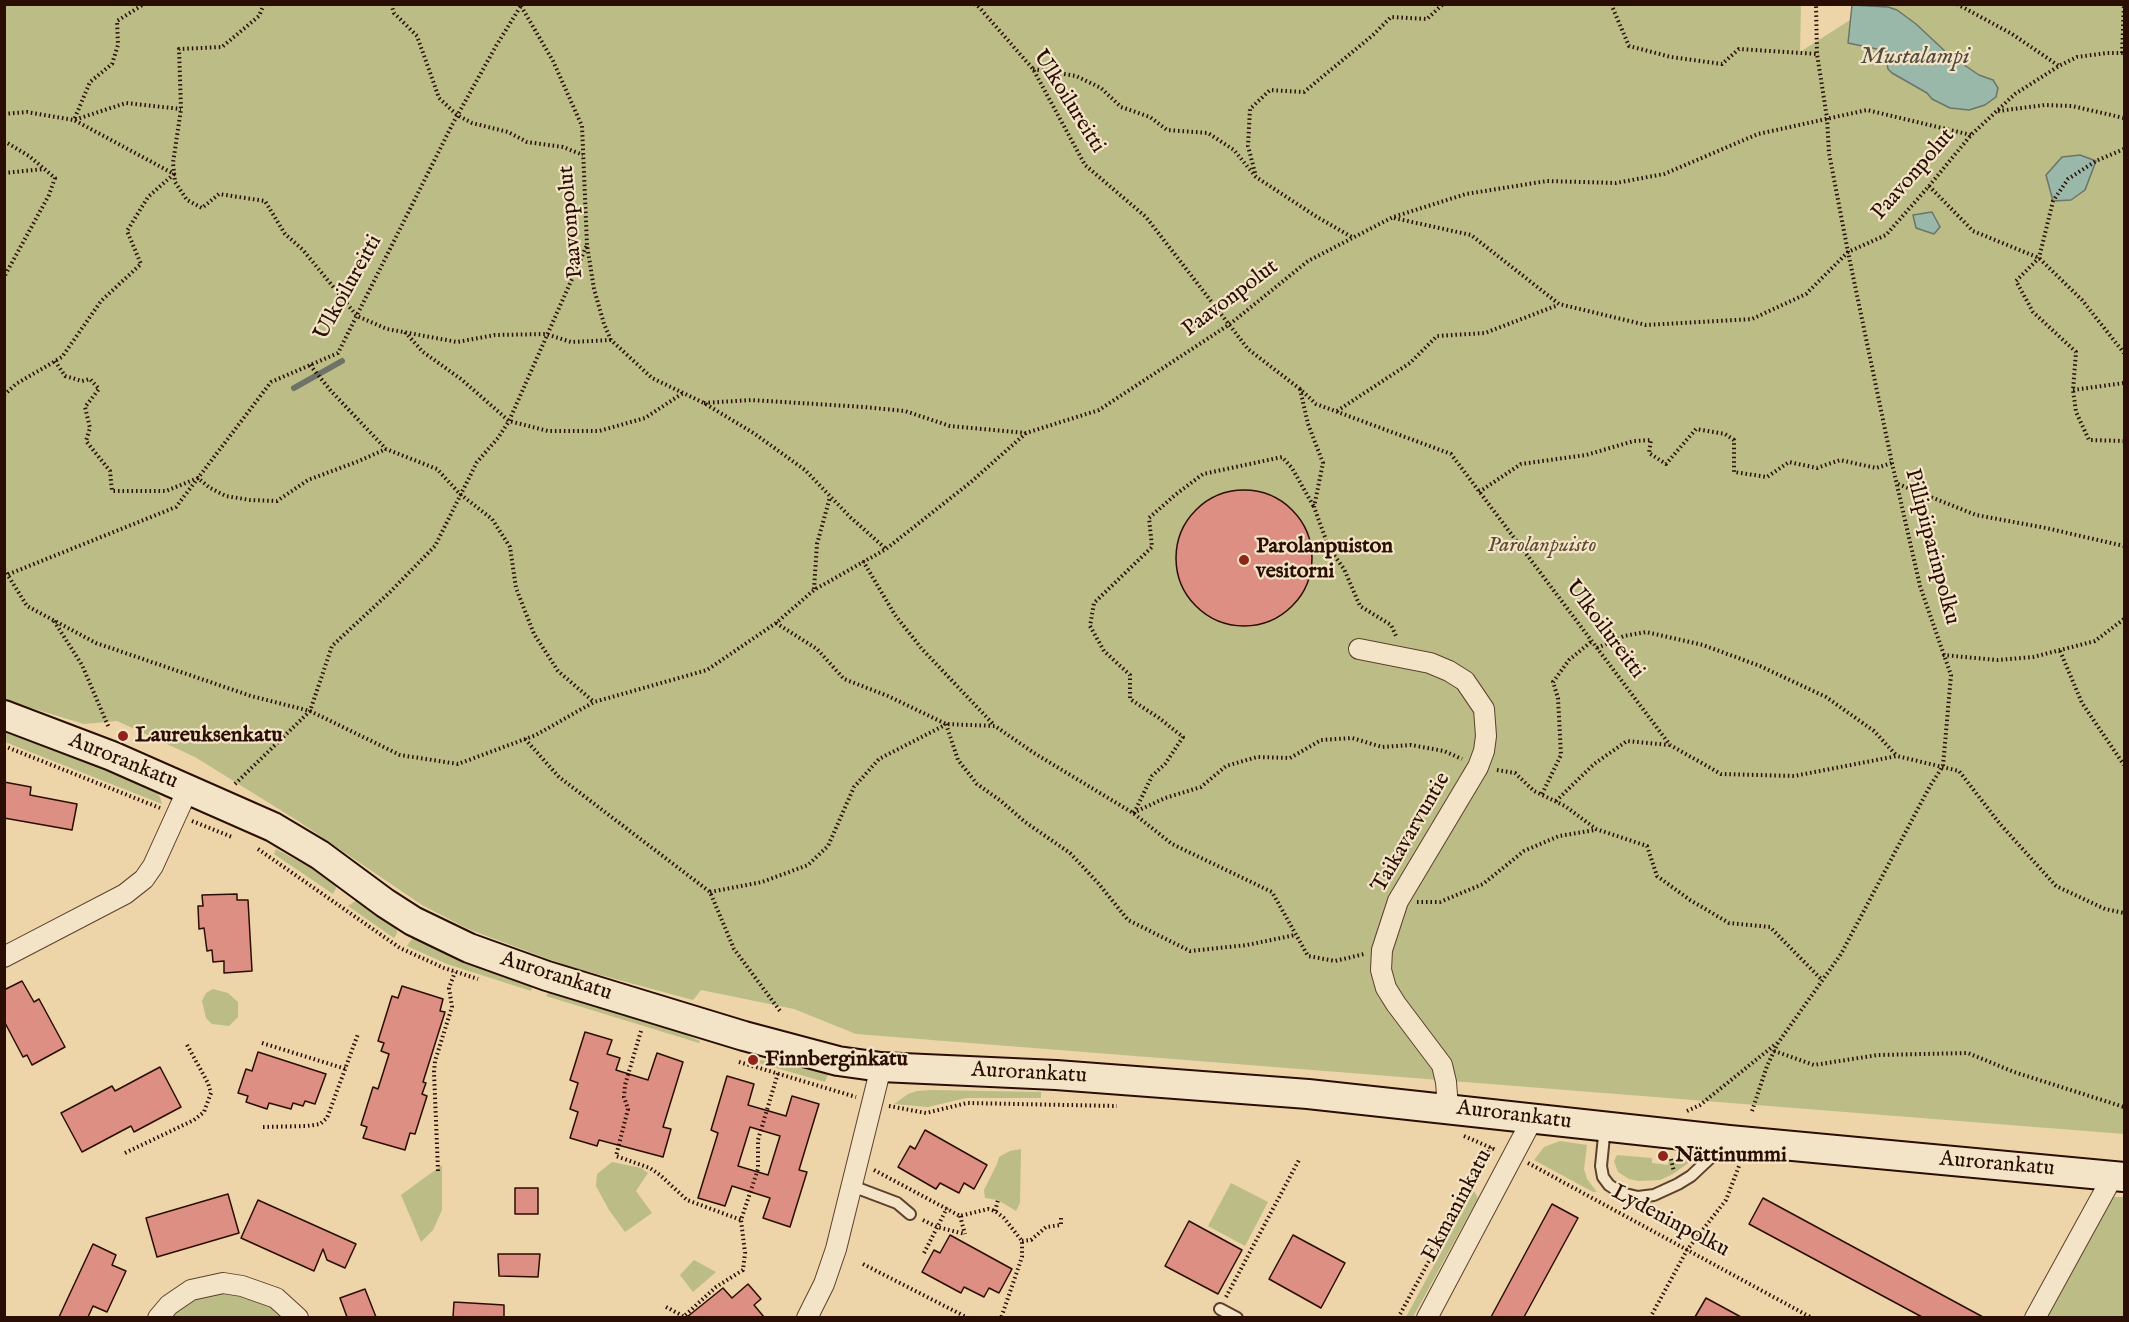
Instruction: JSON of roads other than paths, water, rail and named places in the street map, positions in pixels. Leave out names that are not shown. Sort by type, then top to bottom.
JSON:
[{"type":"street","name":"Taikavarvuntie","points":[[1359,649],[1430,663],[1449,671],[1465,681],[1475,694],[1484,709],[1487,724],[1484,751],[1478,767],[1398,901],[1382,950],[1381,970],[1386,988],[1442,1065],[1448,1108]]},
{"type":"street","name":"Aurorankatu","points":[[4,715],[112,756],[294,839],[404,915],[469,948],[547,975],[744,1036],[838,1060],[881,1067],[1140,1081],[1308,1094],[1729,1140],[2119,1177]]},
{"type":"street","points":[[4,957],[124,894],[144,879],[153,866],[188,789]]},
{"type":"street","points":[[810,1316],[836,1249],[881,1067]]},
{"type":"street","name":"Ekmaninkatu","points":[[1427,1317],[1533,1118]]},
{"type":"street","points":[[2035,1317],[2119,1177]]},
{"type":"street","points":[[158,1317],[169,1305],[191,1290],[223,1283],[248,1287],[276,1298],[298,1317]]},
{"type":"lane","points":[[1605,1126],[1601,1166],[1603,1176],[1621,1193],[1638,1197],[1654,1195],[1678,1184],[1700,1168],[1729,1140]]},
{"type":"lane","points":[[852,1186],[876,1193],[897,1203],[910,1214]]},
{"type":"lane","points":[[1220,1309],[1237,1317]]},
{"type":"water","name":"Mustalampi","points":[[1852,5],[1888,7],[1897,10],[1916,24],[1948,54],[1979,75],[1993,80],[1998,88],[1996,97],[1985,105],[1969,110],[1950,108],[1932,99],[1927,93],[1888,69],[1886,58],[1889,55],[1886,51],[1848,43]]},
{"type":"water","points":[[2080,155],[2096,161],[2085,190],[2071,200],[2053,201],[2046,175],[2062,157]]},
{"type":"water","points":[[1932,212],[1940,227],[1934,234],[1916,228],[1913,215]]},
{"type":"waterway","points":[[294,388],[342,361]]},
{"type":"place","name":"Parolanpuiston vesitorni","points":[[1244,560]]},
{"type":"place","name":"Laureuksenkatu","points":[[123,736]]},
{"type":"place","name":"Finnberginkatu","points":[[753,1060]]},
{"type":"place","name":"Nättinummi","points":[[1663,1156]]},
{"type":"park label","name":"Parolanpuisto","points":[[1542,546]]}]
